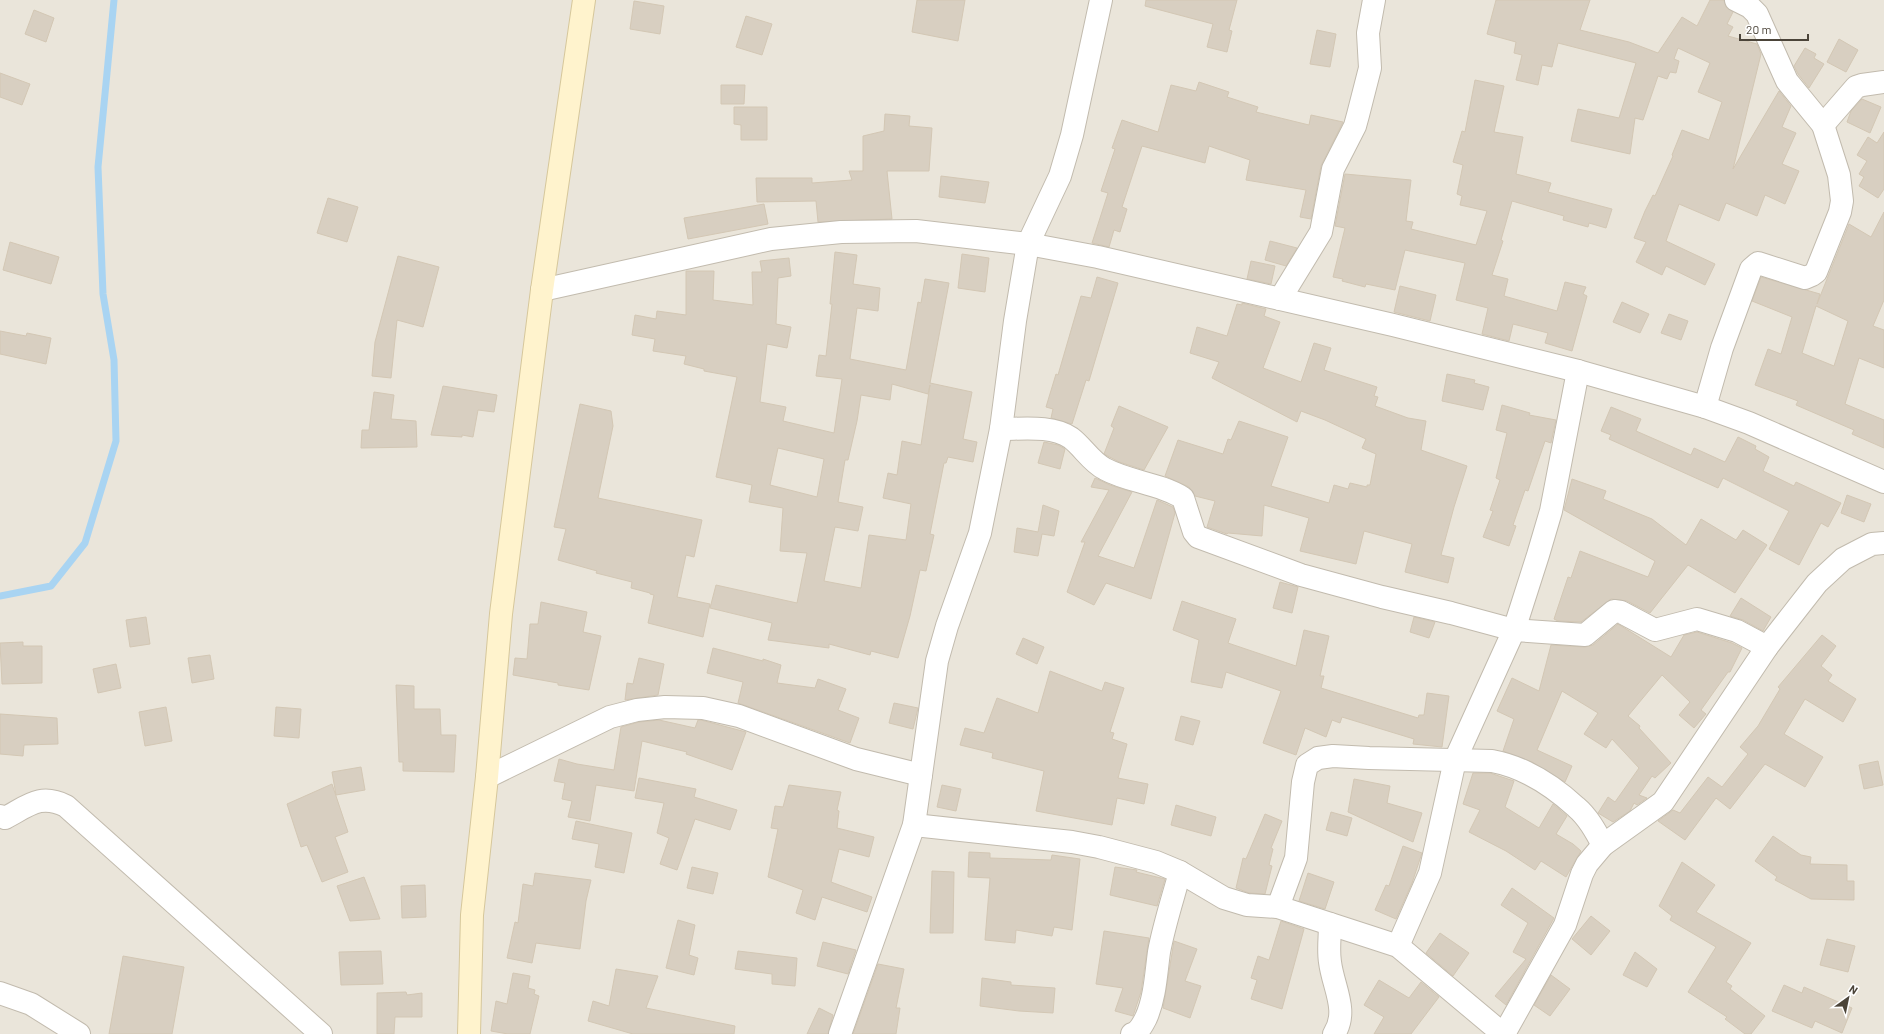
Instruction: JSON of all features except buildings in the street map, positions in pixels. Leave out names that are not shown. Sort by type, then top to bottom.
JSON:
[{"type":"main road","points":[[469,1034],[472,915],[487,776],[501,614],[542,290],[584,0]]},
{"type":"street","points":[[840,1034],[914,825],[937,661],[947,626],[980,533],[1001,429],[1015,320],[1028,244],[1060,176],[1070,142],[1101,0]]},
{"type":"street","points":[[1280,299],[1321,232],[1333,169],[1355,126],[1370,68],[1368,24],[1374,0]]},
{"type":"street","points":[[1705,407],[1722,348],[1754,266],[1758,263],[1805,278],[1816,272],[1840,212],[1842,200],[1839,175],[1823,125],[1787,81],[1757,14],[1750,7],[1736,0]]},
{"type":"street","points":[[1823,125],[1856,87],[1862,84],[1884,82]]},
{"type":"street","points":[[542,290],[771,239],[842,232],[916,231],[1028,244],[1098,257],[1280,299],[1578,371],[1705,407],[1748,423],[1884,482]]},
{"type":"street","points":[[1398,946],[1430,873],[1455,760],[1514,630],[1551,511],[1578,371]]},
{"type":"street","points":[[1001,429],[1036,428],[1054,431],[1070,438],[1105,470],[1175,493],[1182,498],[1194,532],[1198,537],[1301,575],[1514,630],[1585,635],[1614,611],[1621,612],[1655,630],[1697,619],[1737,631],[1767,648]]},
{"type":"street","points":[[914,825],[1072,842],[1156,862],[1180,872],[1224,898],[1247,905],[1278,908],[1398,946],[1503,1034],[1565,925],[1582,874],[1587,864],[1603,845],[1663,802],[1767,648],[1817,583],[1843,559],[1872,544],[1884,543]]},
{"type":"street","points":[[487,776],[610,716],[637,710],[665,707],[703,708],[738,716],[856,759],[921,775]]},
{"type":"street","points":[[1278,908],[1296,858],[1303,782],[1307,765],[1318,758],[1333,756],[1455,760],[1506,764],[1536,777],[1577,808],[1591,824],[1603,845]]},
{"type":"street","points":[[0,816],[5,818],[44,799],[54,800],[66,806],[320,1034]]},
{"type":"street","points":[[1132,1034],[1141,1027],[1146,1018],[1150,1005],[1154,990],[1162,938],[1180,872]]},
{"type":"street","points":[[1330,924],[1330,961],[1342,1012],[1338,1028],[1334,1034]]},
{"type":"street","points":[[0,993],[31,1004],[79,1034]]},
{"type":"shaded area","points":[[0,0],[1884,0],[1884,1034],[0,1034]]},
{"type":"waterway","points":[[0,596],[51,586],[85,543],[116,441],[114,360],[103,294],[98,167],[114,0]]}]
